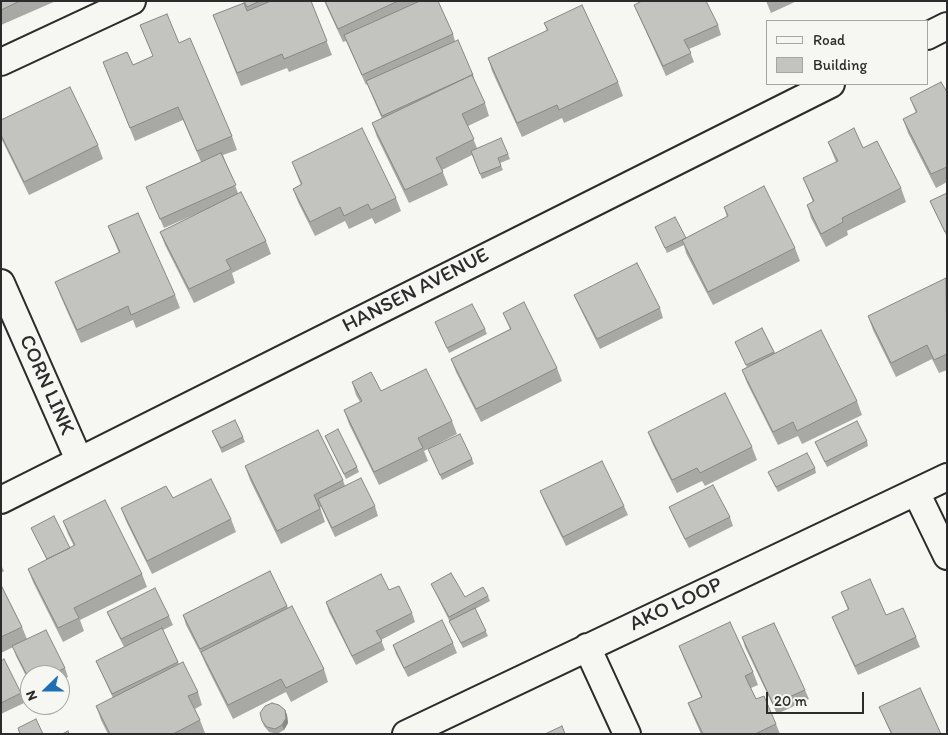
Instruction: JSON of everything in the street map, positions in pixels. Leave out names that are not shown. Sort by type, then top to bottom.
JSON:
[{"type":"street","points":[[1,62],[132,1]]},
{"type":"street","points":[[928,36],[947,26]]},
{"type":"street","name":"HANSEN AVENUE","points":[[1,500],[829,85]]},
{"type":"street","name":"CORN LINK","points":[[1,283],[79,460]]},
{"type":"street","name":"AKO LOOP","points":[[406,734],[947,477]]},
{"type":"street","points":[[916,492],[947,556]]},
{"type":"street","points":[[587,647],[627,734]]},
{"type":"building","points":[[1,1],[20,1],[1,10]]},
{"type":"building","points":[[244,1],[260,1],[247,7]]},
{"type":"building","points":[[271,1],[311,1],[327,41],[284,59],[282,54],[237,73],[213,15],[244,3],[247,11]]},
{"type":"building","points":[[325,1],[398,1],[338,29]]},
{"type":"building","points":[[420,1],[438,1],[453,34],[362,75],[344,35]]},
{"type":"building","points":[[642,1],[706,1],[718,25],[684,40],[691,53],[663,66],[634,5]]},
{"type":"building","points":[[582,5],[618,82],[559,110],[557,105],[517,123],[488,58],[548,30],[544,23]]},
{"type":"building","points":[[167,14],[179,43],[190,38],[232,136],[197,151],[178,107],[130,128],[103,62],[127,52],[133,65],[153,56],[140,25]]},
{"type":"building","points":[[458,40],[472,76],[382,116],[366,81]]},
{"type":"building","points":[[472,75],[485,103],[462,114],[474,139],[436,158],[443,172],[405,190],[372,123]]},
{"type":"building","points":[[941,82],[947,92],[947,167],[931,174],[903,119],[917,112],[910,98]]},
{"type":"building","points":[[70,87],[98,145],[24,182],[1,135],[1,120]]},
{"type":"building","points":[[362,128],[396,198],[371,210],[368,204],[344,216],[340,207],[310,222],[293,189],[302,184],[292,162]]},
{"type":"building","points":[[854,128],[863,148],[877,141],[901,188],[842,218],[843,222],[821,234],[807,205],[814,201],[803,178],[838,161],[828,142]]},
{"type":"building","points":[[501,138],[508,154],[498,158],[501,166],[480,174],[471,151]]},
{"type":"building","points":[[221,153],[236,185],[160,219],[146,187]]},
{"type":"building","points":[[764,186],[795,248],[708,292],[682,240],[728,216],[724,207]]},
{"type":"building","points":[[241,192],[266,241],[226,260],[231,269],[189,289],[160,232]]},
{"type":"building","points":[[947,193],[947,231],[945,232],[930,201]]},
{"type":"building","points":[[138,213],[175,295],[131,315],[128,306],[77,330],[55,282],[120,252],[108,226]]},
{"type":"building","points":[[675,217],[686,238],[665,248],[655,227]]},
{"type":"building","points":[[637,263],[660,308],[597,339],[574,295]]},
{"type":"building","points":[[946,278],[947,354],[934,360],[927,345],[891,363],[868,316]]},
{"type":"building","points":[[524,302],[557,368],[476,409],[451,359],[511,329],[503,313]]},
{"type":"building","points":[[472,304],[485,329],[447,348],[435,322]]},
{"type":"building","points":[[762,328],[774,352],[746,365],[735,342]]},
{"type":"building","points":[[821,330],[857,401],[797,431],[793,422],[773,432],[742,370]]},
{"type":"building","points":[[426,369],[452,421],[418,438],[423,448],[374,472],[344,410],[362,401],[352,382],[371,372],[381,391]]},
{"type":"building","points":[[725,393],[752,447],[700,473],[697,468],[672,480],[648,432]]},
{"type":"building","points":[[235,420],[243,437],[221,448],[212,431]]},
{"type":"building","points":[[857,421],[867,441],[825,462],[815,442]]},
{"type":"building","points":[[338,429],[357,467],[344,474],[325,436]]},
{"type":"building","points":[[318,430],[343,480],[314,495],[320,509],[277,531],[245,466]]},
{"type":"building","points":[[460,434],[472,459],[440,475],[428,449]]},
{"type":"building","points":[[807,453],[815,468],[776,487],[768,472]]},
{"type":"building","points":[[602,461],[624,506],[563,537],[540,491]]},
{"type":"building","points":[[361,478],[375,506],[332,528],[318,499]]},
{"type":"building","points":[[211,479],[231,519],[147,561],[121,508],[166,486],[173,498]]},
{"type":"building","points":[[713,485],[730,517],[685,539],[669,507]]},
{"type":"building","points":[[105,500],[142,574],[74,608],[79,618],[58,628],[28,569],[75,545],[63,521]]},
{"type":"building","points":[[54,516],[70,548],[47,559],[31,528]]},
{"type":"building","points":[[270,571],[287,606],[200,649],[183,615]]},
{"type":"building","points":[[451,573],[465,597],[483,587],[488,596],[449,617],[431,584]]},
{"type":"building","points":[[381,574],[389,590],[399,586],[412,613],[376,631],[382,641],[352,656],[326,602]]},
{"type":"building","points":[[870,579],[886,615],[903,608],[916,637],[855,666],[832,617],[849,609],[841,592]]},
{"type":"building","points":[[1,585],[22,627],[1,637]]},
{"type":"building","points":[[155,588],[169,616],[121,639],[107,612]]},
{"type":"building","points":[[292,606],[324,669],[286,688],[281,679],[228,705],[201,652]]},
{"type":"building","points":[[475,608],[486,631],[461,643],[449,621]]},
{"type":"building","points":[[442,620],[453,643],[404,668],[393,645]]},
{"type":"building","points":[[730,622],[753,672],[745,676],[756,699],[764,696],[776,724],[755,734],[703,734],[688,703],[702,697],[679,646]]},
{"type":"building","points":[[774,623],[805,690],[773,704],[742,637]]},
{"type":"building","points":[[162,628],[178,662],[112,694],[96,661]]},
{"type":"building","points":[[46,630],[64,665],[22,665],[12,646]]},
{"type":"building","points":[[4,659],[20,694],[1,703],[1,661]]},
{"type":"building","points":[[183,662],[198,692],[188,696],[200,720],[173,734],[110,734],[96,706]]},
{"type":"building","points":[[920,688],[941,734],[892,734],[879,707]]},
{"type":"building","points":[[272,703],[279,705],[285,710],[286,718],[282,725],[275,729],[267,727],[262,721],[260,713],[265,706]]},
{"type":"building","points":[[36,719],[43,734],[20,734],[18,728]]},
{"type":"building","points":[[562,726],[565,734],[545,734]]}]
